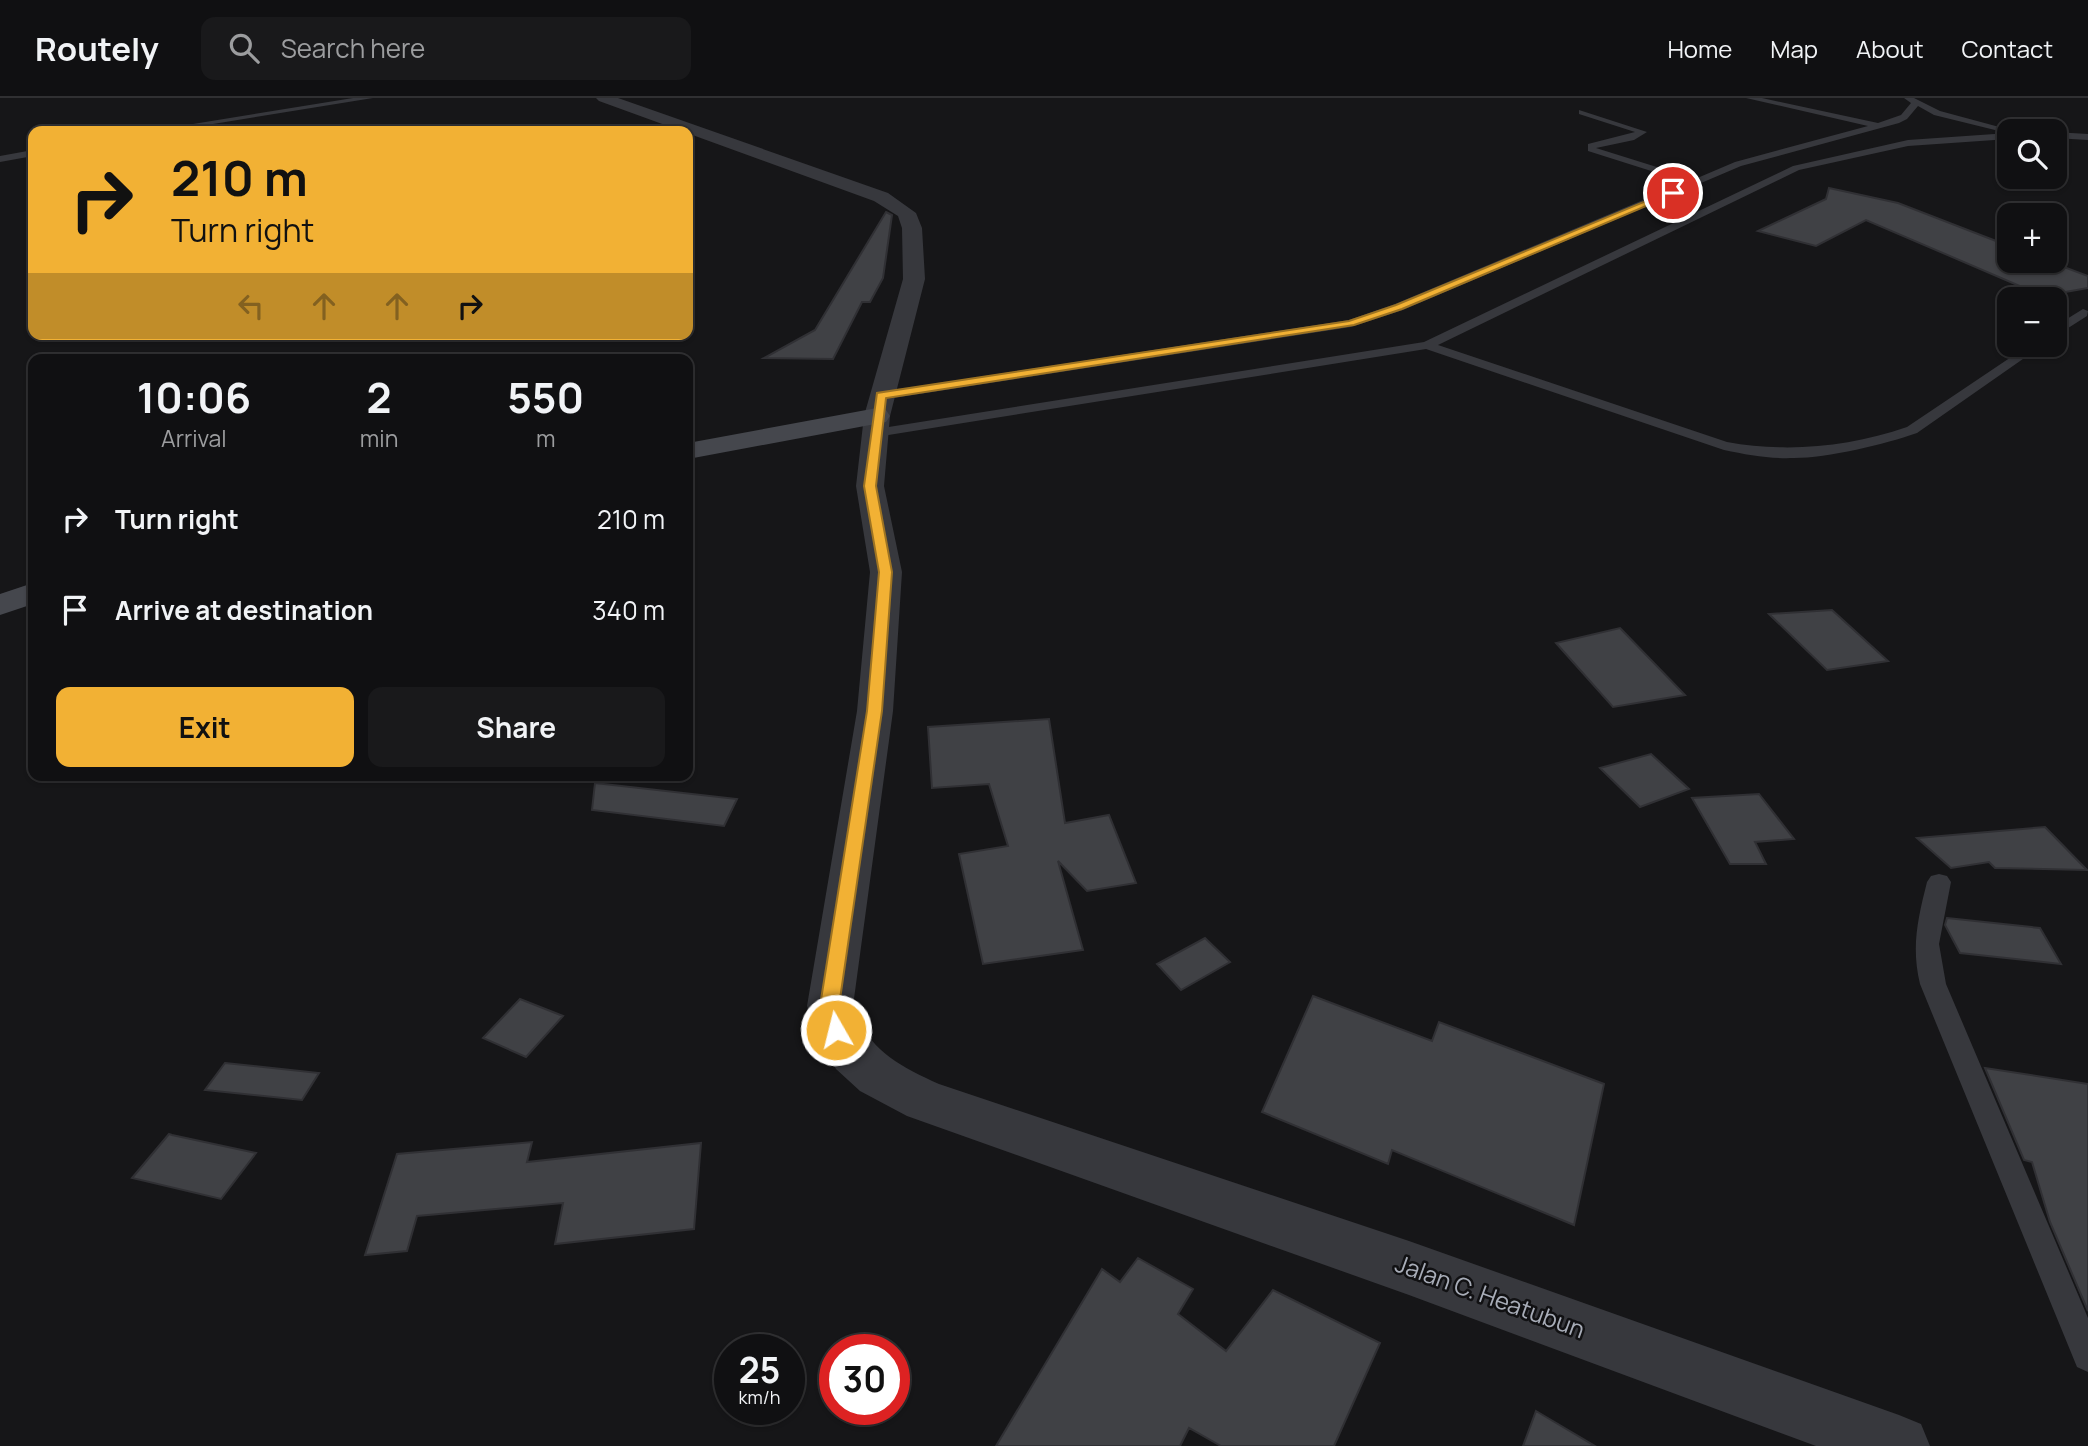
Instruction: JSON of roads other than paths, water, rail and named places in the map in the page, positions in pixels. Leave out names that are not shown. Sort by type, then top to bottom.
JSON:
[{"type":"main road","points":[[693,450],[878,415]]},
{"type":"main road","points":[[0,605],[28,595]]},
{"type":"street","name":"Jalan C. Heatubun","points":[[604,98],[682,126]]},
{"type":"street","name":"Jalan C. Heatubun","points":[[693,130],[880,197],[906,213],[912,228],[914,279],[878,415],[870,486],[886,572],[875,711],[830,1006],[836,1030],[858,1059],[879,1080],[925,1101],[1079,1152],[1422,1273],[1899,1446]]},
{"type":"lane","points":[[187,126],[369,98]]},
{"type":"lane","points":[[1750,98],[1881,126]]},
{"type":"lane","points":[[878,415],[1351,323],[1399,307],[1751,159],[1881,126],[1904,117],[1912,101],[1970,122],[1997,127]]},
{"type":"lane","points":[[1582,111],[1643,132],[1631,138],[1591,146],[1591,149],[1698,183]]},
{"type":"lane","points":[[2067,136],[2088,137]]},
{"type":"lane","points":[[878,415],[1427,345],[1796,169],[1908,143],[1997,137]]},
{"type":"lane","points":[[0,159],[28,154]]},
{"type":"lane","points":[[2067,323],[2083,313]]},
{"type":"lane","points":[[1427,345],[1724,446],[1761,453],[1797,454],[1892,437],[1912,430],[2019,357]]},
{"type":"lane","points":[[1939,882],[1925,940],[1925,959],[2088,1356]]}]
